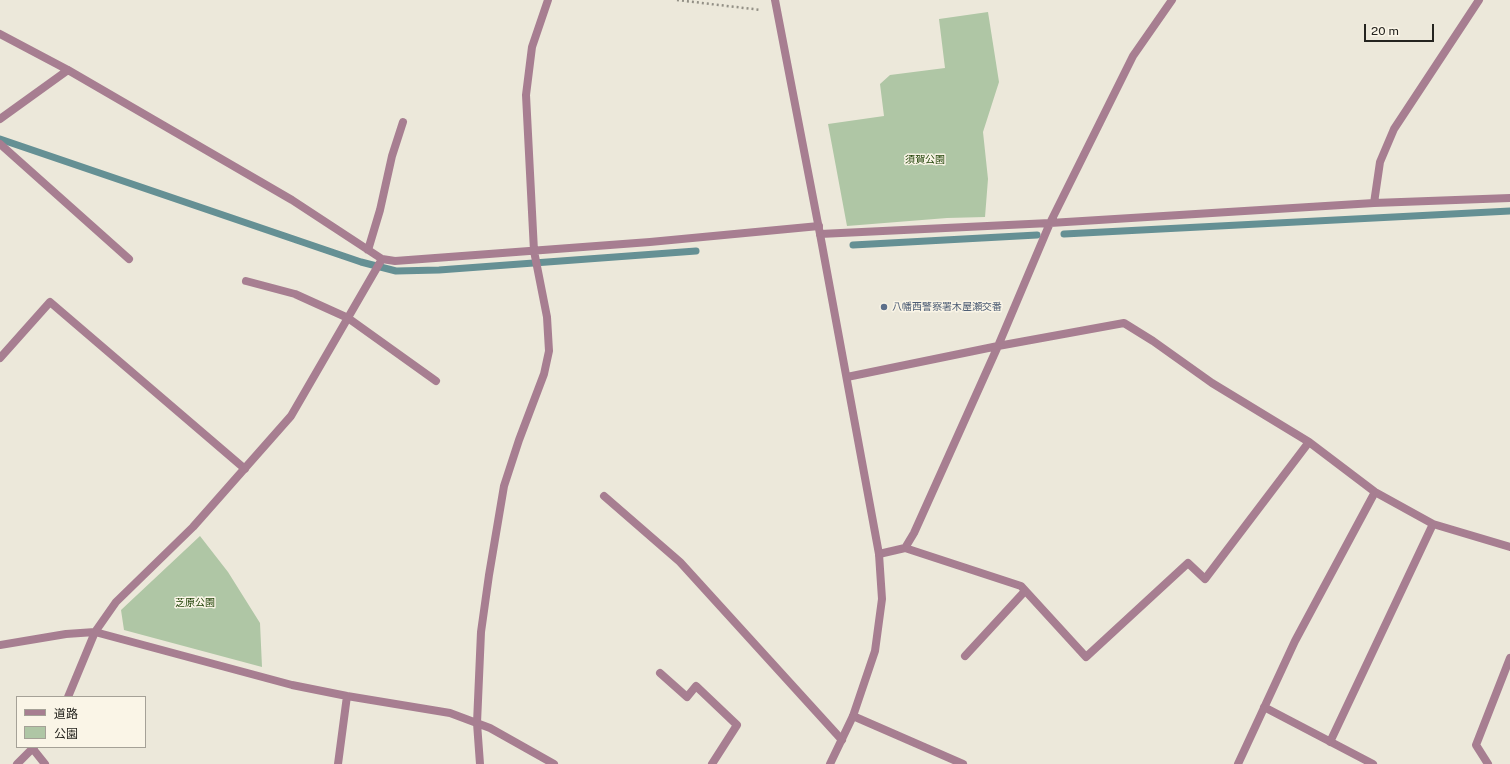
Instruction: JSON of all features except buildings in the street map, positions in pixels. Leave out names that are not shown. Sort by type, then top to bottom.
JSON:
[{"type":"street","points":[[480,764],[478,723],[482,632],[489,575],[504,486],[519,440],[544,374],[550,351],[547,317],[534,253],[526,95],[532,46],[548,0]]},
{"type":"street","points":[[775,0],[820,230],[879,554],[882,599],[875,650],[853,716],[830,764]]},
{"type":"street","points":[[905,548],[924,513],[998,346],[1050,223],[1133,56],[1172,0]]},
{"type":"street","points":[[1374,203],[1380,162],[1394,129],[1479,0]]},
{"type":"street","points":[[0,34],[68,70],[292,200],[368,250],[382,261],[534,253],[650,242],[820,230],[1050,223],[1374,203],[1510,198]]},
{"type":"street","points":[[0,119],[68,70]]},
{"type":"street","points":[[368,250],[380,210],[392,156],[402,122]]},
{"type":"street","points":[[1,145],[129,259]]},
{"type":"street","points":[[68,696],[95,632],[116,602],[193,527],[291,416],[382,261]]},
{"type":"street","points":[[246,281],[295,294],[348,318],[436,381]]},
{"type":"street","points":[[0,358],[50,302],[244,469]]},
{"type":"street","points":[[847,377],[998,346],[1124,323],[1153,341],[1212,383],[1309,442],[1375,492],[1433,524],[1510,547]]},
{"type":"street","points":[[879,554],[905,548],[1021,586],[1086,657],[1188,563],[1205,579],[1309,442]]},
{"type":"street","points":[[1238,764],[1295,641],[1375,492]]},
{"type":"street","points":[[604,496],[680,562],[842,740]]},
{"type":"street","points":[[1330,742],[1433,524]]},
{"type":"street","points":[[965,656],[1026,591]]},
{"type":"street","points":[[0,644],[66,634],[95,632],[292,684],[347,696],[450,713],[490,728],[554,764]]},
{"type":"street","points":[[1488,764],[1476,745],[1510,658]]},
{"type":"street","points":[[660,673],[687,697],[696,686],[737,725],[712,764]]},
{"type":"street","points":[[338,764],[347,696]]},
{"type":"street","points":[[1264,708],[1373,764]]},
{"type":"street","points":[[853,716],[963,764]]},
{"type":"street","points":[[17,764],[33,748],[45,764]]},
{"type":"path","points":[[677,0],[778,12]]},
{"type":"green space","name":"須賀公園","points":[[988,12],[999,82],[983,132],[988,179],[985,217],[947,218],[847,226],[828,124],[884,116],[880,84],[890,75],[945,68],[939,19]]},
{"type":"green space","name":"芝原公園","points":[[200,536],[228,572],[260,623],[262,667],[124,630],[121,610]]},
{"type":"waterway","points":[[0,139],[361,262],[396,271],[439,270],[696,251]]},
{"type":"waterway","points":[[1064,234],[1510,211]]},
{"type":"waterway","points":[[853,245],[1037,235]]},
{"type":"place","name":"八幡西警察署木屋瀬交番","points":[[884,307]]}]
